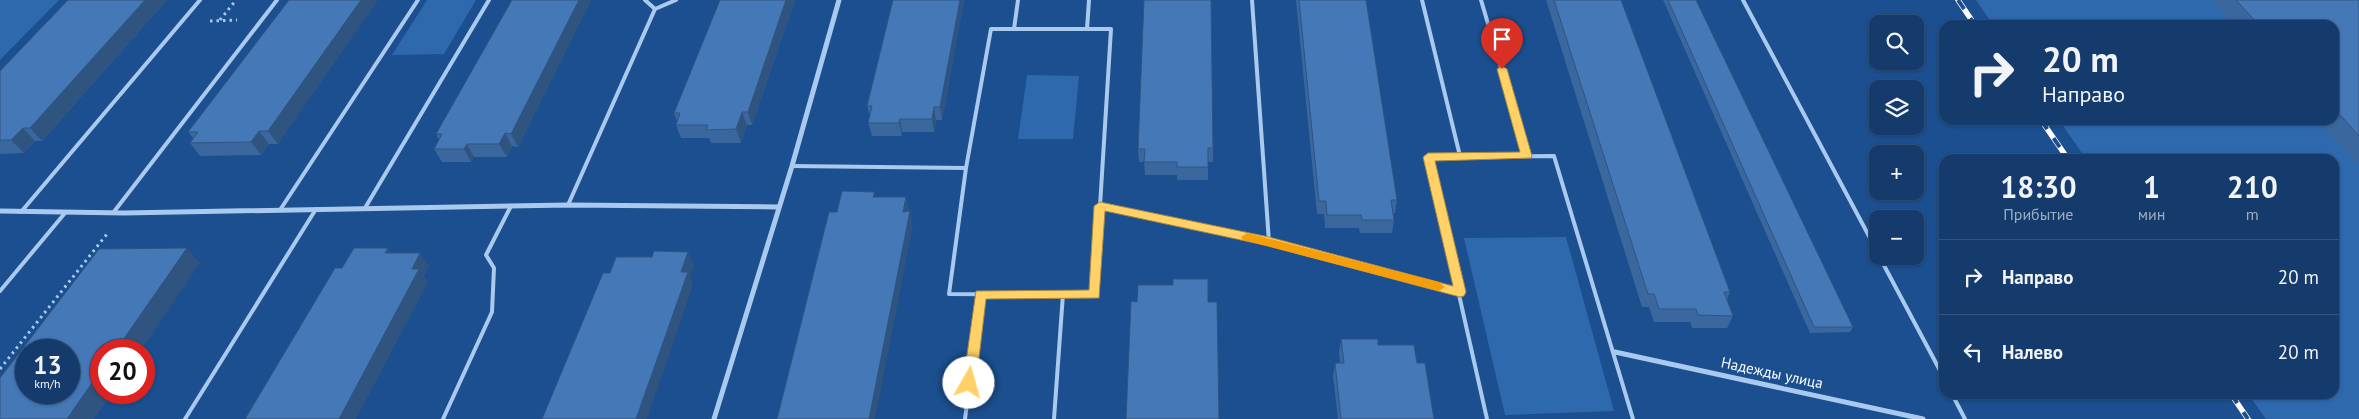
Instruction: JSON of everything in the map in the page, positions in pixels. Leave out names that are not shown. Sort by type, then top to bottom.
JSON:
[{"type":"street","points":[[714,419],[792,166],[839,0]]},
{"type":"street","points":[[0,212],[124,213],[568,205],[779,206]]},
{"type":"street","points":[[1269,242],[1460,292]]},
{"type":"street","name":"Надежды улица","points":[[1615,352],[1923,419]]},
{"type":"lane","points":[[21,212],[200,0]]},
{"type":"lane","points":[[113,213],[277,0]]},
{"type":"lane","points":[[280,210],[418,0]]},
{"type":"lane","points":[[364,208],[489,0]]},
{"type":"lane","points":[[645,0],[655,9]]},
{"type":"lane","points":[[568,205],[655,9],[676,0]]},
{"type":"lane","points":[[1014,29],[1018,0]]},
{"type":"lane","points":[[1087,29],[1089,0]]},
{"type":"lane","points":[[1100,206],[1269,242],[1252,0]]},
{"type":"lane","points":[[1422,0],[1460,156]]},
{"type":"lane","points":[[1482,0],[1527,156]]},
{"type":"lane","points":[[1743,0],[1869,238]]},
{"type":"lane","points":[[991,29],[1014,29],[1111,29],[1095,294],[949,294],[966,168],[991,29]]},
{"type":"lane","points":[[1487,419],[1460,292],[1428,157],[1554,156],[1615,352],[1633,419]]},
{"type":"lane","points":[[792,166],[966,168]]},
{"type":"lane","points":[[443,419],[492,312],[494,268],[486,255],[511,206]]},
{"type":"lane","points":[[185,419],[316,209]]},
{"type":"lane","points":[[0,291],[65,212]]},
{"type":"lane","points":[[1883,265],[1939,369]]},
{"type":"lane","points":[[965,419],[981,294]]},
{"type":"lane","points":[[1054,419],[1063,294]]},
{"type":"lane","points":[[1955,399],[1965,419]]},
{"type":"path","points":[[220,20],[236,0]]},
{"type":"path","points":[[182,21],[261,20]]},
{"type":"path","points":[[0,369],[124,213]]},
{"type":"shaded area","points":[[0,0],[59,0],[0,60]]},
{"type":"shaded area","points":[[427,0],[476,0],[444,54],[392,55]]},
{"type":"shaded area","points":[[1976,0],[2359,0],[2359,419],[2266,419],[2252,399],[2339,399],[2339,154],[2083,154],[2062,125],[2339,125],[2339,20],[1990,20]]},
{"type":"shaded area","points":[[1027,75],[1079,76],[1073,139],[1018,139]]},
{"type":"shaded area","points":[[1566,237],[1614,411],[1505,415],[1464,238]]},
{"type":"building","points":[[68,0],[145,0],[30,128],[23,128],[11,140],[0,140],[0,71]]},
{"type":"building","points":[[289,0],[361,0],[268,131],[259,131],[251,142],[190,143],[198,132],[188,132]]},
{"type":"building","points":[[512,0],[579,0],[511,134],[505,133],[499,144],[467,144],[464,149],[434,149],[442,134],[436,134]]},
{"type":"building","points":[[720,0],[786,0],[748,112],[742,112],[736,129],[706,130],[708,125],[676,125],[680,113],[674,113]]},
{"type":"building","points":[[893,0],[960,0],[940,107],[934,107],[932,119],[900,119],[899,123],[868,123],[872,106],[867,106]]},
{"type":"building","points":[[1144,0],[1211,0],[1213,148],[1208,148],[1208,167],[1177,167],[1177,162],[1144,162],[1145,149],[1138,149]]},
{"type":"building","points":[[1299,0],[1366,0],[1397,200],[1391,200],[1394,220],[1362,220],[1361,215],[1327,215],[1326,201],[1319,201]]},
{"type":"building","points":[[1554,0],[1621,0],[1730,292],[1724,292],[1733,316],[1698,315],[1696,309],[1659,309],[1654,294],[1648,294]]},
{"type":"building","points":[[1668,0],[1696,0],[1853,327],[1814,327]]},
{"type":"building","points":[[2236,0],[2359,0],[2359,136],[2339,114],[2339,20],[2254,20]]},
{"type":"building","points":[[842,191],[875,192],[873,197],[906,197],[903,212],[910,211],[869,419],[777,419],[829,212],[837,212]]},
{"type":"building","points":[[187,248],[124,339],[90,339],[90,386],[80,400],[80,339],[30,339],[99,249]]},
{"type":"building","points":[[354,248],[388,248],[385,253],[420,253],[412,269],[419,269],[339,419],[245,419],[335,268],[342,268]]},
{"type":"building","points":[[654,251],[688,252],[681,272],[688,272],[636,419],[542,419],[603,273],[610,273],[616,257],[652,257]]},
{"type":"building","points":[[1173,279],[1208,279],[1208,302],[1217,302],[1219,419],[1126,419],[1131,301],[1137,302],[1138,285],[1173,285]]},
{"type":"building","points":[[1341,339],[1378,339],[1378,345],[1414,345],[1417,363],[1425,363],[1434,419],[1341,419],[1335,363],[1344,363]]},
{"type":"building","points":[[15,358],[15,404],[77,404],[67,419],[0,419],[0,378]]},
{"type":"railway","points":[[1958,0],[1972,20]]},
{"type":"railway","points":[[2044,125],[2065,154]]},
{"type":"railway","points":[[2234,399],[2248,419]]},
{"type":"slow traffic","points":[[1247,237],[1439,287]]},
{"type":"route","points":[[969,383],[981,294],[1095,294],[1100,206],[1269,242],[1460,292],[1428,157],[1527,156],[1502,69]]}]
